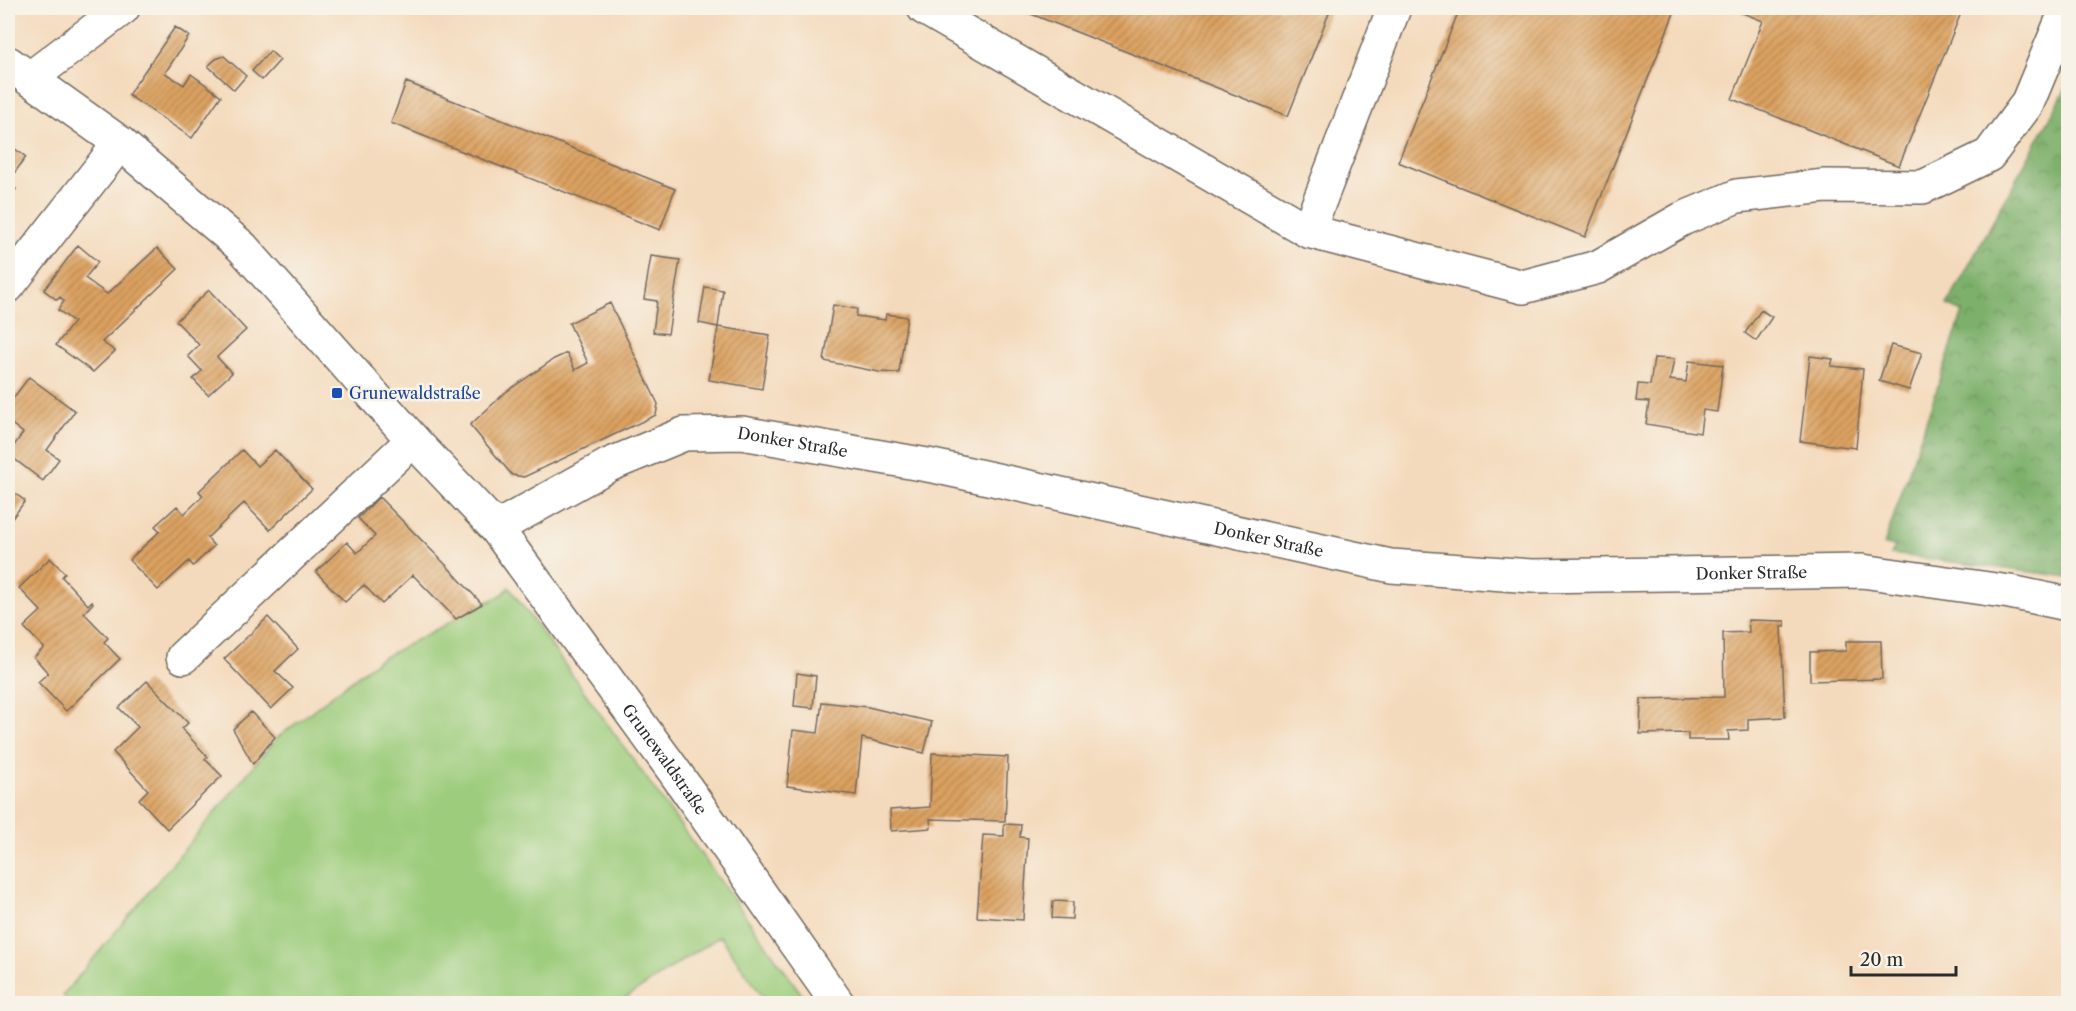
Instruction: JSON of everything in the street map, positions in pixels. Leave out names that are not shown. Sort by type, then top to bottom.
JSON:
[{"type":"street","points":[[18,71],[123,8]]},
{"type":"street","points":[[924,8],[1308,231],[1522,287],[1598,267],[1682,219],[1737,196],[1825,186],[1923,186],[1989,155],[2026,104],[2067,8]]},
{"type":"street","points":[[1308,231],[1394,8]]},
{"type":"street","name":"Grunewaldstraße","points":[[18,71],[120,143],[242,247],[413,440],[496,528],[674,771],[838,1004]]},
{"type":"street","points":[[8,286],[120,143]]},
{"type":"street","name":"Donker Straße","points":[[496,528],[609,465],[684,434],[742,433],[933,466],[1391,566],[1532,576],[1862,571],[2010,592],[2068,604]]},
{"type":"street","points":[[183,657],[413,440]]},
{"type":"green space","points":[[2068,85],[2068,577],[1891,554],[1896,546],[1884,545],[1963,312],[1947,305]]},
{"type":"green space","points":[[509,587],[808,1003],[767,1003],[720,936],[618,1003],[69,1003],[63,995],[277,738],[377,661],[503,594]]},
{"type":"building","points":[[1016,8],[1331,8],[1288,116]]},
{"type":"building","points":[[1460,8],[1676,8],[1585,237],[1398,162]]},
{"type":"building","points":[[1730,8],[1963,8],[1899,166],[1732,99],[1763,21]]},
{"type":"building","points":[[175,27],[189,36],[165,73],[184,85],[191,74],[221,96],[192,138],[128,95]]},
{"type":"building","points":[[270,51],[280,60],[262,80],[252,71]]},
{"type":"building","points":[[224,56],[246,76],[234,90],[208,66]]},
{"type":"building","points":[[406,82],[675,189],[660,230],[391,123]]},
{"type":"building","points":[[8,144],[26,157],[8,182]]},
{"type":"building","points":[[8,182],[16,189],[8,200]]},
{"type":"building","points":[[78,245],[98,262],[85,278],[107,294],[157,248],[178,269],[102,342],[115,351],[93,372],[56,345],[74,322],[58,310],[64,301],[60,297],[57,300],[44,290]]},
{"type":"building","points":[[651,256],[680,260],[668,334],[653,332],[657,301],[644,299]]},
{"type":"building","points":[[705,287],[723,290],[718,327],[699,323]]},
{"type":"building","points":[[209,290],[246,330],[217,357],[232,373],[208,395],[193,379],[202,371],[188,356],[199,345],[176,321]]},
{"type":"building","points":[[610,303],[658,404],[656,415],[524,477],[512,475],[470,425],[506,392],[554,359],[567,353],[575,370],[588,363],[569,323]]},
{"type":"building","points":[[833,305],[857,309],[856,316],[885,320],[886,314],[907,317],[899,373],[879,372],[824,361]]},
{"type":"building","points":[[1761,310],[1772,317],[1756,341],[1745,333]]},
{"type":"building","points":[[718,327],[770,335],[762,389],[709,380]]},
{"type":"building","points":[[1891,345],[1922,353],[1909,390],[1879,381]]},
{"type":"building","points":[[1810,356],[1833,359],[1831,366],[1863,369],[1856,448],[1800,441]]},
{"type":"building","points":[[1654,358],[1674,359],[1670,380],[1686,382],[1689,361],[1723,365],[1717,412],[1703,410],[1700,433],[1646,424],[1649,402],[1636,401],[1638,384],[1650,385]]},
{"type":"building","points":[[29,377],[75,411],[47,450],[59,459],[43,481],[8,454],[23,433],[8,421],[8,405]]},
{"type":"building","points":[[242,450],[257,466],[275,450],[312,489],[270,530],[244,503],[207,538],[214,546],[193,566],[189,561],[158,590],[129,560],[160,531],[155,526],[177,506],[184,514],[203,496],[199,491]]},
{"type":"building","points":[[8,488],[25,501],[8,524]]},
{"type":"building","points":[[379,497],[482,604],[456,619],[413,575],[382,604],[364,585],[345,602],[316,572],[347,542],[357,553],[375,536],[358,518]]},
{"type":"building","points":[[50,558],[65,573],[62,577],[88,605],[92,601],[93,603],[84,613],[108,638],[104,642],[120,659],[66,711],[38,682],[48,673],[34,657],[44,648],[24,627],[41,611],[19,588]]},
{"type":"building","points":[[268,617],[298,649],[275,671],[293,688],[271,709],[224,659]]},
{"type":"building","points":[[1748,620],[1785,621],[1785,627],[1781,627],[1785,717],[1748,719],[1748,730],[1728,731],[1729,740],[1688,740],[1688,733],[1640,734],[1641,699],[1724,697],[1723,633],[1749,632]]},
{"type":"building","points":[[1846,641],[1881,641],[1882,679],[1810,681],[1810,652],[1846,651]]},
{"type":"building","points":[[797,673],[816,676],[813,708],[794,706]]},
{"type":"building","points":[[147,681],[188,723],[182,729],[208,757],[205,759],[222,776],[167,829],[139,799],[148,790],[113,752],[138,727],[119,708]]},
{"type":"building","points":[[822,702],[868,707],[932,722],[924,753],[862,738],[856,795],[787,786],[793,730],[818,733]]},
{"type":"building","points":[[251,712],[275,737],[253,764],[233,729]]},
{"type":"building","points":[[932,753],[1008,757],[1005,821],[930,819],[931,828],[891,831],[890,810],[930,807]]},
{"type":"building","points":[[1004,824],[1021,825],[1020,837],[1028,838],[1023,920],[977,917],[983,835],[1004,836]]},
{"type":"building","points":[[1053,901],[1073,902],[1072,919],[1052,918]]},
{"type":"place","name":"Grunewaldstraße","points":[[337,393]]}]
